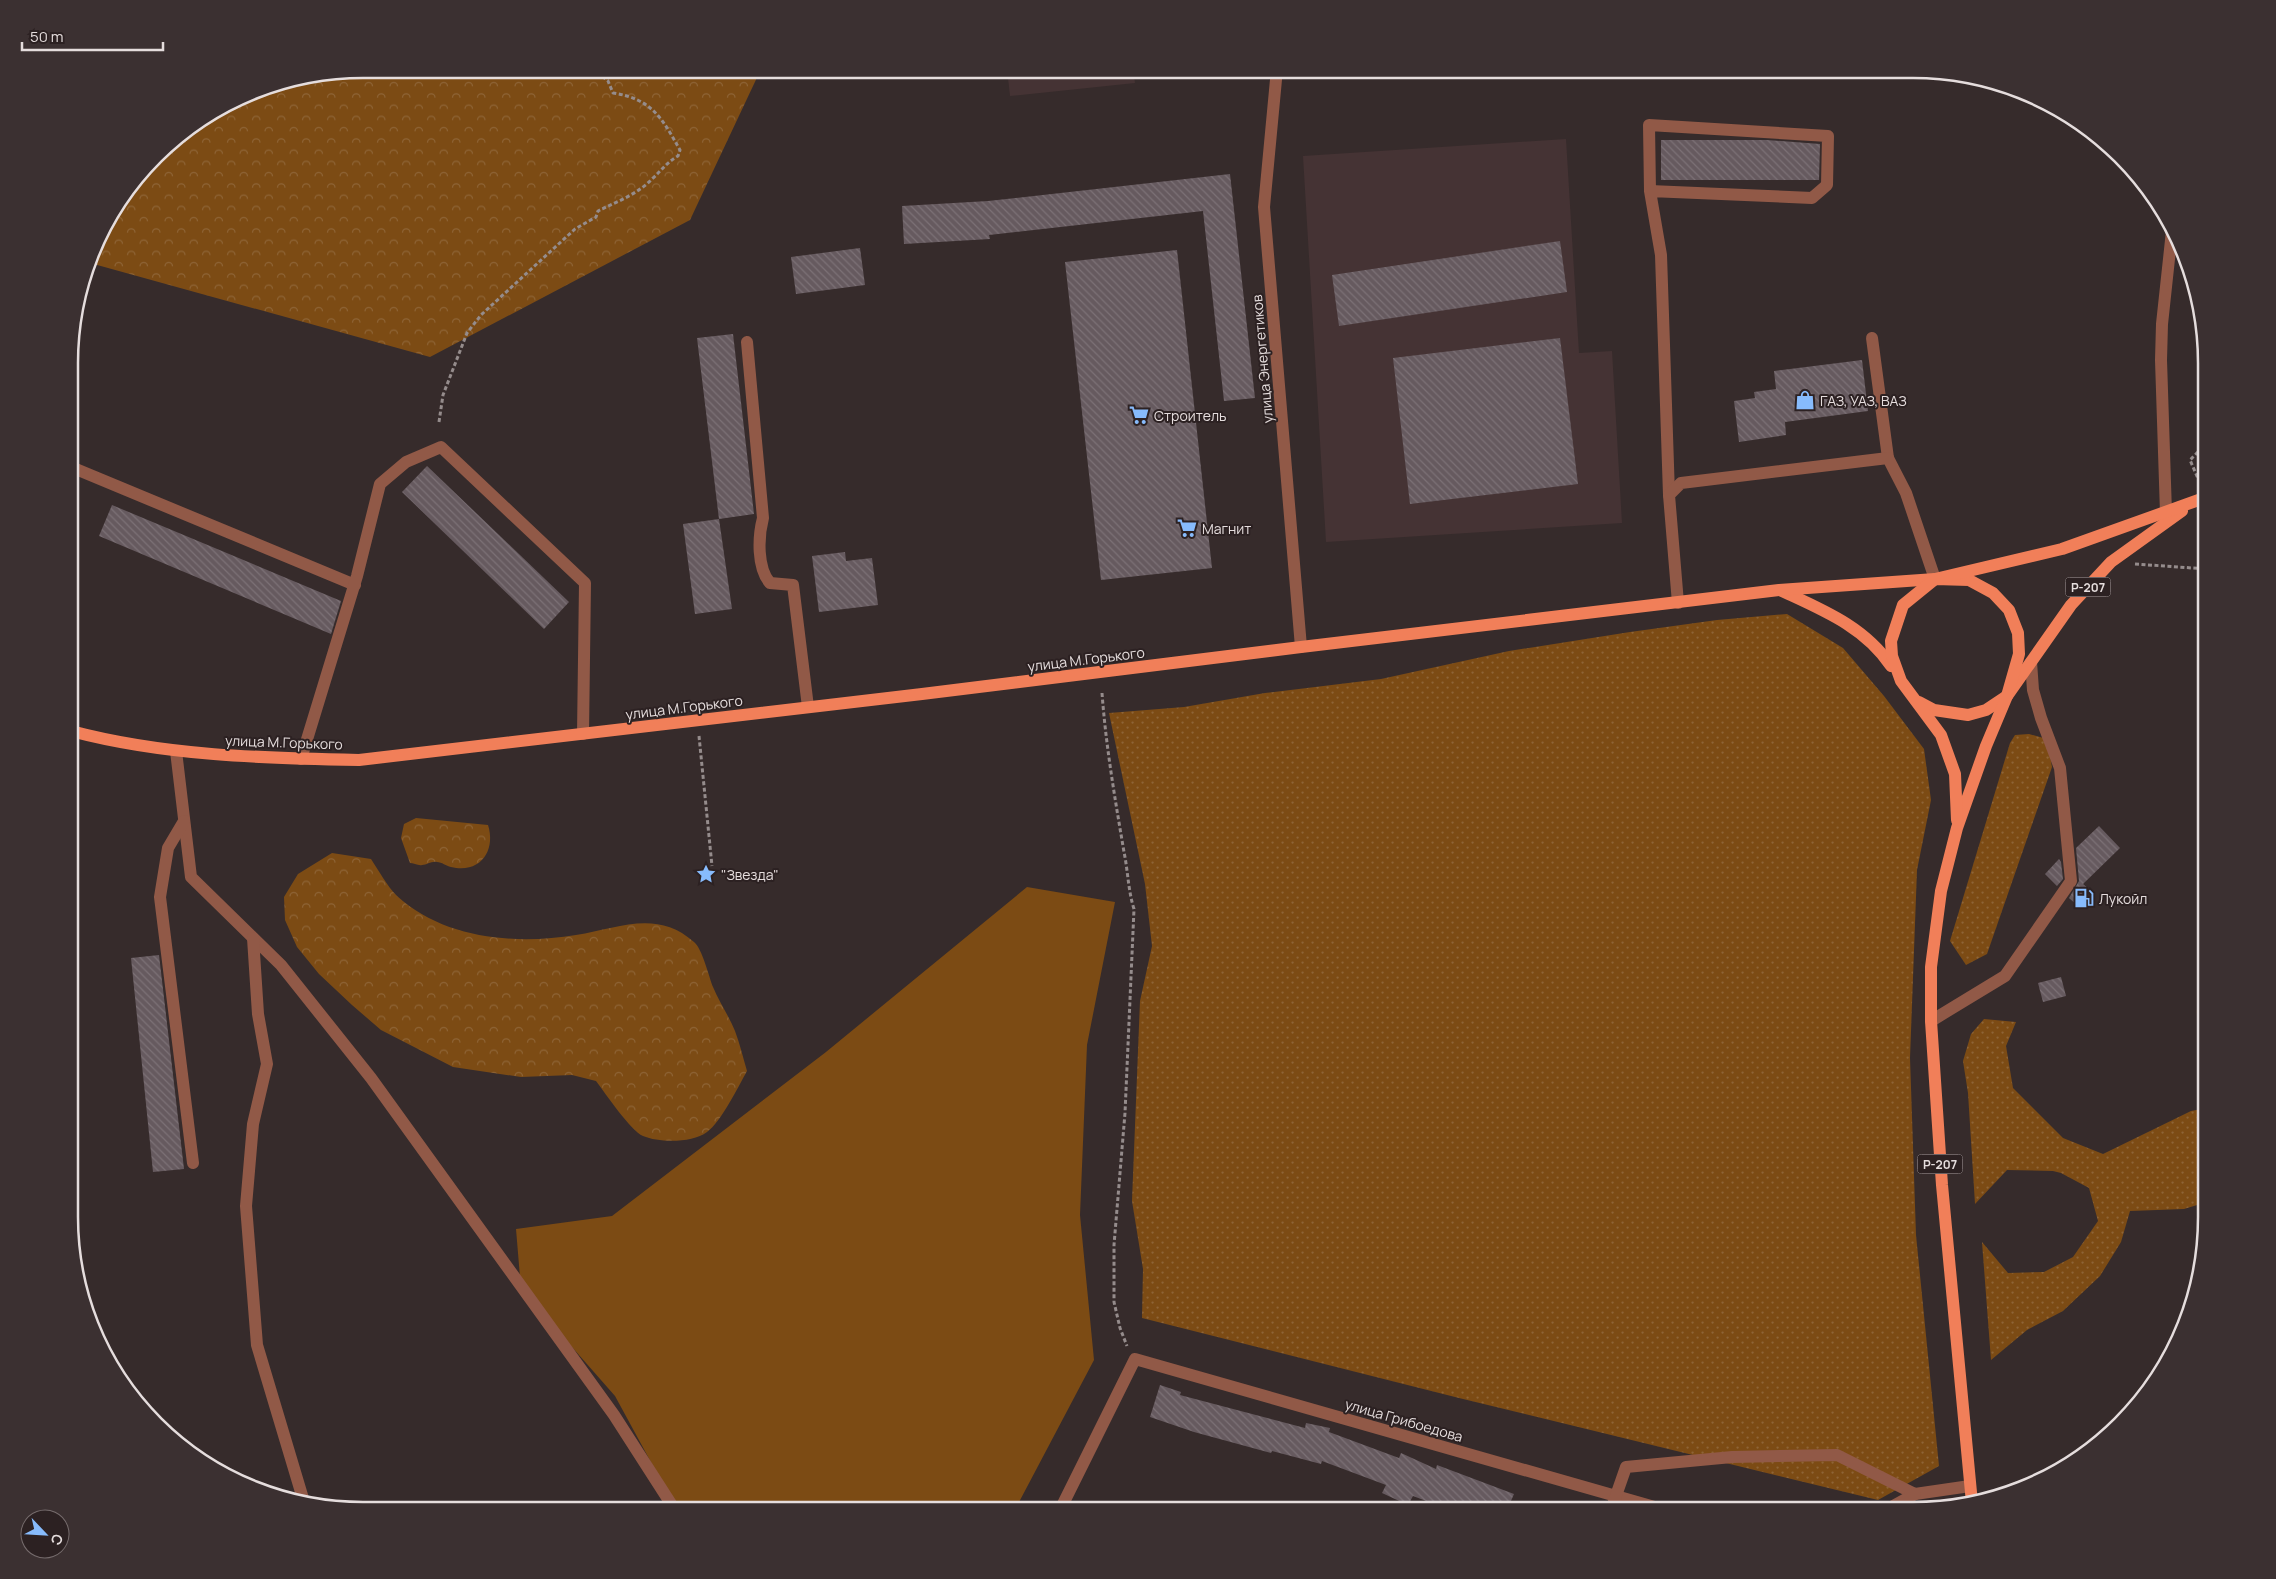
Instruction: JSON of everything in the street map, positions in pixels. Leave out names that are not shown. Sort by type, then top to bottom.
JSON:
[{"type":"main road","name":"Р-207","points":[[1957,828],[1955,774],[1942,735],[1901,681],[1892,656],[1891,641],[1895,624],[1903,605],[1935,579],[2062,549],[2198,501]]},
{"type":"main road","name":"Р-207","points":[[2007,696],[2071,605],[2111,562],[2198,502]]},
{"type":"main road","name":"улица М.Горького","points":[[78,733],[111,742],[176,751],[301,759],[359,760],[1779,590],[1935,579]]},
{"type":"main road","name":"Р-207","points":[[1935,579],[1969,580],[1992,593],[2009,610],[2018,633],[2019,654],[2007,696],[1986,746],[1957,828],[1941,891],[1931,967],[1931,1021],[1942,1185],[1971,1496]]},
{"type":"main road","points":[[1779,590],[1838,616],[1881,651],[1901,681]]},
{"type":"main road","points":[[1915,700],[1934,710],[1968,715],[1986,710],[2007,696]]},
{"type":"street","name":"улица Энергетиков","points":[[1276,78],[1264,207],[1301,647]]},
{"type":"street","points":[[1650,191],[1812,198],[1827,185],[1828,136],[1648,125],[1650,191],[1661,254],[1669,495],[1678,603]]},
{"type":"street","points":[[2166,513],[2161,351],[2171,240]]},
{"type":"street","points":[[1872,338],[1888,458],[1906,493],[1935,579]]},
{"type":"street","points":[[747,342],[763,518],[759,534],[763,576],[770,583],[793,585],[808,707]]},
{"type":"street","points":[[301,759],[354,585],[380,484],[406,462],[441,447],[585,583],[583,734]]},
{"type":"street","points":[[1669,495],[1681,483],[1888,458]]},
{"type":"street","points":[[78,470],[354,585]]},
{"type":"street","points":[[1931,1021],[2005,976],[2071,881],[2060,768],[2038,709],[2033,690],[2031,662]]},
{"type":"street","points":[[176,751],[191,877],[281,965],[371,1078],[453,1190],[521,1290],[614,1415],[669,1502]]},
{"type":"street","points":[[184,821],[168,848],[160,897],[193,1163]]},
{"type":"street","points":[[253,938],[258,1014],[267,1064],[253,1124],[246,1206],[257,1345],[302,1495]]},
{"type":"street","points":[[1064,1502],[1135,1359]]},
{"type":"street","name":"улица Грибоедова","points":[[1135,1359],[1639,1502]]},
{"type":"street","points":[[1614,1502],[1626,1466],[1732,1457],[1837,1455],[1915,1494]]},
{"type":"street","points":[[1900,1502],[1915,1494],[1970,1486]]},
{"type":"path","points":[[439,422],[443,394],[467,333],[481,315],[575,229],[596,217],[598,212],[635,192],[652,180],[666,164],[678,156],[680,150],[665,123],[649,105],[629,95],[613,93],[608,81],[604,78]]},
{"type":"path","points":[[2198,452],[2190,460],[2198,486]]},
{"type":"path","points":[[2111,562],[2198,568]]},
{"type":"path","points":[[1102,693],[1109,766],[1128,873],[1129,894],[1134,909],[1126,1113],[1114,1245],[1116,1313],[1126,1344],[1135,1359]]},
{"type":"path","points":[[697,720],[712,866]]},
{"type":"shaded area","points":[[1008,78],[1134,78],[1135,83],[1010,96]]},
{"type":"shaded area","points":[[1566,139],[1579,353],[1612,351],[1622,523],[1326,542],[1303,156]]},
{"type":"green space","points":[[344,78],[757,78],[690,220],[430,357],[95,264],[107,236],[125,204],[148,175],[175,148],[204,125],[236,107],[289,87]]},
{"type":"green space","points":[[1787,614],[1843,648],[1884,696],[1924,749],[1931,800],[1917,870],[1910,1058],[1916,1235],[1939,1466],[1878,1500],[1459,1398],[1142,1318],[1143,1269],[1132,1201],[1140,1001],[1152,946],[1145,884],[1109,713],[1184,707],[1265,693],[1381,679],[1509,651],[1717,620]]},
{"type":"green space","points":[[2029,734],[2047,739],[2052,767],[1987,954],[1966,965],[1950,941],[2010,743],[2015,735]]},
{"type":"green space","points":[[416,818],[488,825],[490,843],[488,851],[484,858],[471,867],[451,867],[435,862],[421,865],[410,863],[401,838],[404,824]]},
{"type":"green space","points":[[332,853],[371,859],[386,883],[397,896],[436,922],[458,930],[505,938],[529,939],[553,938],[622,925],[652,923],[680,932],[694,942],[700,950],[715,993],[735,1031],[747,1071],[723,1113],[712,1127],[701,1136],[676,1141],[658,1140],[638,1133],[618,1111],[596,1081],[572,1075],[521,1077],[453,1067],[381,1030],[319,974],[297,947],[285,920],[284,897],[298,874]]},
{"type":"green space","points":[[1027,887],[1115,902],[1087,1045],[1080,1215],[1094,1360],[1019,1502],[673,1502],[615,1396],[521,1289],[516,1229],[612,1216],[826,1052]]},
{"type":"green space","points":[[1984,1019],[2016,1022],[2006,1046],[2013,1088],[2063,1138],[2103,1154],[2191,1111],[2198,1110],[2198,1205],[2184,1209],[2130,1211],[2121,1242],[2100,1276],[2063,1311],[2027,1330],[1991,1360],[1982,1242],[2008,1273],[2044,1272],[2073,1257],[2098,1221],[2089,1188],[2061,1173],[2053,1171],[2007,1170],[1975,1204],[1968,1093],[1963,1061],[1971,1034]]},
{"type":"building","points":[[1661,140],[1767,140],[1820,144],[1819,180],[1661,180]]},
{"type":"building","points":[[1230,174],[1255,398],[1224,401],[1203,211],[989,235],[990,239],[904,244],[902,206],[988,201]]},
{"type":"building","points":[[1560,241],[1567,292],[1339,326],[1332,275]]},
{"type":"building","points":[[860,248],[865,285],[796,294],[791,257]]},
{"type":"building","name":"Строитель","points":[[1177,250],[1212,568],[1101,580],[1065,262]]},
{"type":"building","points":[[733,334],[754,514],[719,519],[697,338]]},
{"type":"building","points":[[1560,338],[1578,484],[1410,504],[1393,358]]},
{"type":"building","name":"ГАЗ, УАЗ, ВАЗ","points":[[1862,360],[1868,411],[1785,422],[1786,435],[1739,442],[1734,401],[1755,398],[1754,392],[1776,389],[1774,371]]},
{"type":"building","points":[[427,466],[569,602],[544,629],[402,492]]},
{"type":"building","points":[[112,505],[341,601],[331,634],[99,536]]},
{"type":"building","points":[[719,519],[732,609],[695,614],[683,524]]},
{"type":"building","points":[[845,552],[846,561],[872,558],[878,605],[819,612],[812,556]]},
{"type":"building","points":[[2099,826],[2120,848],[2083,884],[2091,891],[2077,905],[2069,898],[2079,881],[2076,848]]},
{"type":"building","points":[[2059,859],[2063,879],[2057,886],[2045,874]]},
{"type":"building","points":[[159,955],[184,1169],[153,1172],[131,958]]},
{"type":"building","points":[[2061,977],[2066,996],[2043,1002],[2038,983]]},
{"type":"building","points":[[1160,1385],[1181,1392],[1180,1395],[1305,1428],[1306,1423],[1330,1428],[1329,1432],[1399,1458],[1401,1453],[1436,1469],[1437,1465],[1514,1494],[1510,1502],[1429,1502],[1413,1496],[1410,1502],[1402,1502],[1382,1493],[1386,1485],[1322,1461],[1321,1464],[1272,1451],[1271,1453],[1194,1432],[1150,1417]]},
{"type":"place","name":"ГАЗ, УАЗ, ВАЗ","points":[[1805,400]]},
{"type":"place","name":"Строитель","points":[[1139,415]]},
{"type":"place","name":"Магнит","points":[[1187,528]]},
{"type":"place","name":"\"Звезда\"","points":[[706,874]]},
{"type":"place","name":"Лукойл","points":[[2084,898]]}]
